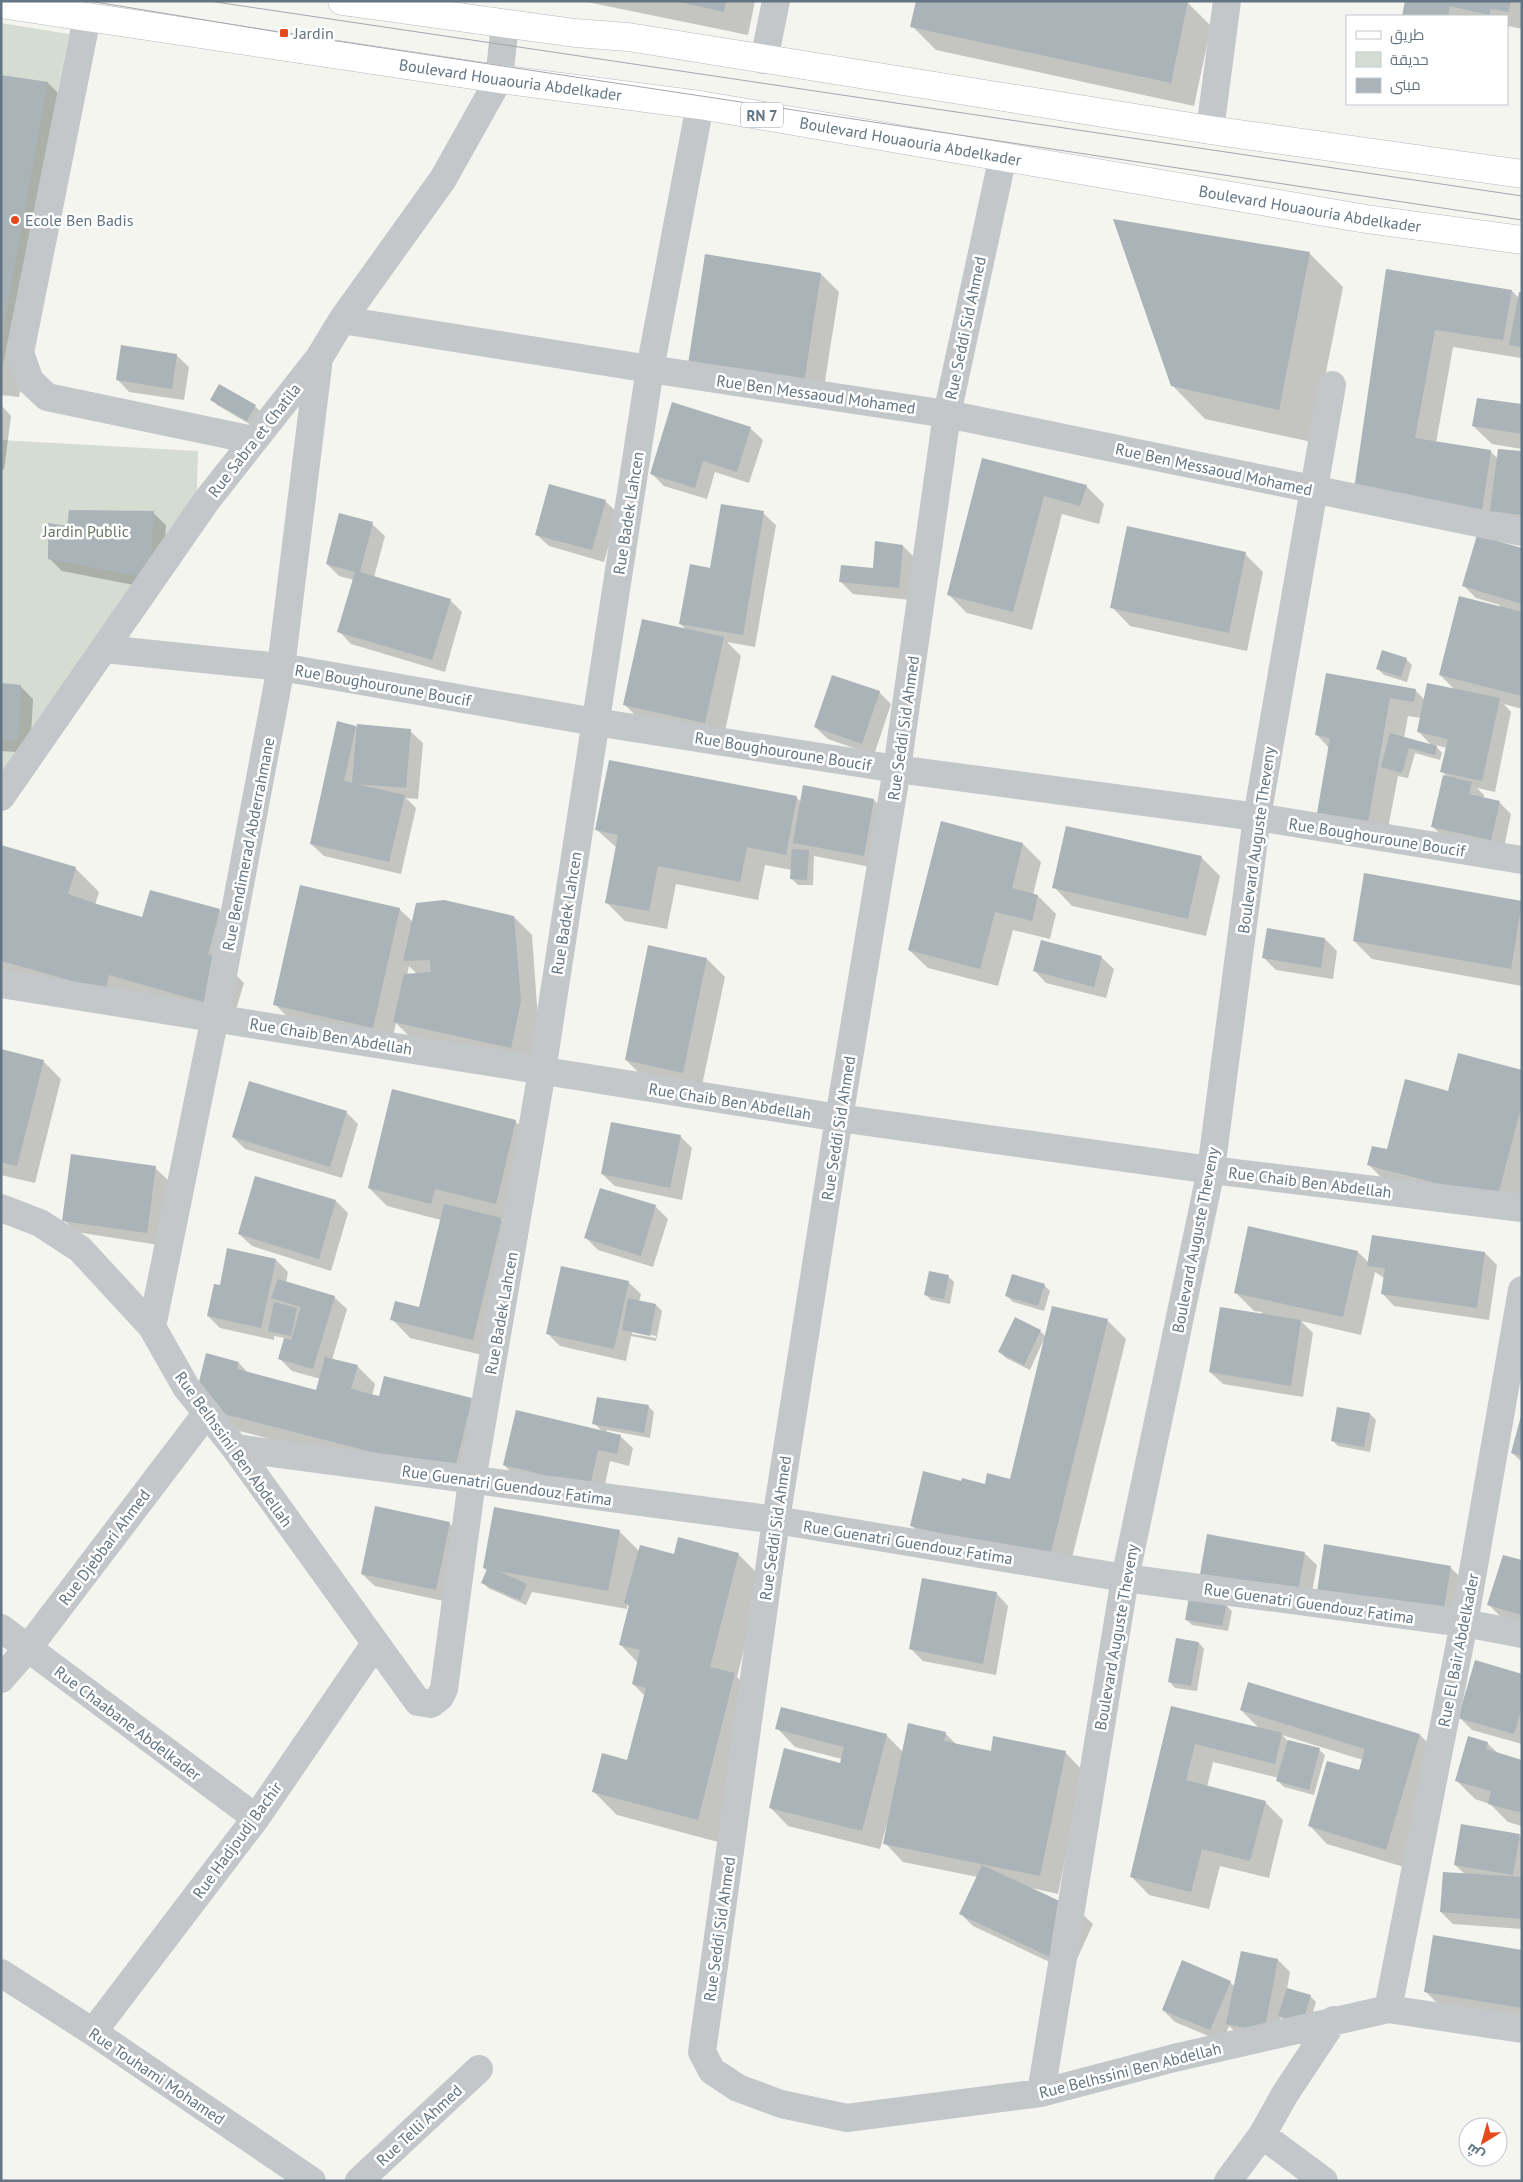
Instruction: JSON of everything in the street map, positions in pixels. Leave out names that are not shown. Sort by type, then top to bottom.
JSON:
[{"type":"main road","points":[[342,1],[575,33],[628,37],[1210,130],[1522,174]]},
{"type":"main road","name":"Boulevard Houaouria Abdelkader","points":[[1,4],[499,79],[700,105],[1366,218],[1522,240]]},
{"type":"street","points":[[764,60],[776,1]]},
{"type":"street","points":[[1210,130],[1228,1]]},
{"type":"street","points":[[87,17],[20,353],[30,381],[47,397],[253,440]]},
{"type":"street","points":[[499,79],[505,24]]},
{"type":"street","name":"Rue Sabra et Chatila","points":[[1,797],[208,500],[318,358],[342,320],[443,179],[499,79]]},
{"type":"street","name":"Rue Badek Lahcen","points":[[418,1702],[431,1704],[440,1697],[444,1689],[472,1481],[542,1071],[594,722],[650,369],[700,105]]},
{"type":"street","name":"Rue Seddi Sid Ahmed","points":[[738,2088],[712,2071],[702,2052],[776,1520],[839,1118],[898,769],[947,414],[1003,156]]},
{"type":"street","name":"Rue Ben Messaoud Mohamed","points":[[342,320],[947,414],[1522,532]]},
{"type":"street","name":"Rue Bendimerad Abderrahmane","points":[[152,1327],[215,1017],[281,667],[318,358]]},
{"type":"street","name":"Boulevard Auguste Theveny","points":[[1041,2093],[1125,1578],[1211,1170],[1257,817],[1332,385]]},
{"type":"street","name":"Rue Boughouroune Boucif","points":[[104,649],[281,667],[594,722],[898,769],[1257,817],[1522,860]]},
{"type":"street","name":"Rue Chaib Ben Abdellah","points":[[1,984],[839,1118],[1211,1170],[1522,1208]]},
{"type":"street","name":"Rue Belhssini Ben Abdellah","points":[[1,1208],[40,1223],[80,1249],[152,1327],[186,1386],[206,1414],[235,1448],[418,1702]]},
{"type":"street","name":"Rue El Bair Abdelkader","points":[[1388,2009],[1464,1623],[1522,1290]]},
{"type":"street","name":"Rue Djebbari Ahmed","points":[[1,1679],[28,1648],[206,1414]]},
{"type":"street","name":"Rue Guenatri Guendouz Fatima","points":[[235,1448],[776,1520],[1125,1578],[1464,1623],[1522,1634]]},
{"type":"street","name":"Rue Chaabane Abdelkader","points":[[1,1628],[256,1818]]},
{"type":"street","name":"Rue Hadjoudj Bachir","points":[[93,2032],[256,1818],[375,1644]]},
{"type":"street","name":"Rue Touhami Mohamed","points":[[1,1972],[93,2032],[312,2181]]},
{"type":"street","name":"Rue Belhssini Ben Abdellah","points":[[738,2088],[781,2104],[847,2118],[1041,2093],[1174,2058],[1252,2042],[1334,2020],[1388,2009],[1522,2029]]},
{"type":"street","points":[[1228,2181],[1262,2135],[1284,2094],[1334,2020]]},
{"type":"street","name":"Rue Telli Ahmed","points":[[359,2181],[480,2069]]},
{"type":"street","points":[[1262,2135],[1324,2181]]},
{"type":"green space","name":"Ecole Ben Badis","points":[[1,23],[69,34],[1,375]]},
{"type":"green space","name":"Jardin Public","points":[[1,440],[198,451],[196,521],[1,808]]},
{"type":"building","points":[[676,1],[726,1],[724,12]]},
{"type":"building","points":[[916,1],[1188,1],[1171,83],[910,27]]},
{"type":"building","points":[[1405,1],[1511,1],[1508,12],[1491,9],[1489,15],[1450,6],[1448,15],[1402,15]]},
{"type":"building","name":"Ecole Ben Badis","points":[[1,75],[48,82],[2,335],[1,335]]},
{"type":"building","points":[[1113,219],[1310,252],[1279,410],[1171,386]]},
{"type":"building","points":[[705,254],[821,273],[804,382],[688,364]]},
{"type":"building","points":[[1386,269],[1512,290],[1503,340],[1435,330],[1415,438],[1491,450],[1482,510],[1354,489]]},
{"type":"building","points":[[1519,292],[1522,292],[1522,347],[1509,345]]},
{"type":"building","points":[[121,345],[177,354],[172,389],[116,380]]},
{"type":"building","points":[[219,384],[256,405],[247,421],[210,400]]},
{"type":"building","points":[[1477,398],[1522,404],[1522,434],[1472,426]]},
{"type":"building","points":[[672,402],[751,427],[737,472],[703,461],[695,488],[650,474]]},
{"type":"building","points":[[1498,449],[1522,451],[1522,515],[1490,511]]},
{"type":"building","points":[[982,458],[1087,485],[1080,506],[1044,496],[1013,612],[947,595]]},
{"type":"building","points":[[549,484],[606,500],[592,550],[535,535]]},
{"type":"building","points":[[721,504],[764,511],[743,635],[679,624],[690,564],[710,568]]},
{"type":"building","points":[[69,510],[154,511],[151,560],[142,577],[48,559],[48,523],[67,526]]},
{"type":"building","points":[[339,513],[373,522],[360,572],[451,599],[432,660],[337,632],[355,572],[326,564]]},
{"type":"building","points":[[1127,526],[1246,552],[1229,633],[1110,608]]},
{"type":"building","points":[[1477,535],[1522,548],[1522,604],[1462,586]]},
{"type":"building","points":[[875,541],[903,545],[899,588],[839,582],[841,565],[873,568]]},
{"type":"building","points":[[1459,596],[1522,612],[1522,696],[1439,675]]},
{"type":"building","points":[[642,619],[724,637],[705,723],[623,705]]},
{"type":"building","points":[[1382,650],[1407,658],[1401,677],[1376,669]]},
{"type":"building","points":[[1326,673],[1416,689],[1414,702],[1390,698],[1368,822],[1317,813],[1330,738],[1315,735]]},
{"type":"building","points":[[832,675],[880,691],[862,744],[814,727]]},
{"type":"building","points":[[1,683],[21,685],[18,741],[1,740]]},
{"type":"building","points":[[1427,683],[1500,698],[1482,781],[1440,772],[1448,739],[1417,732]]},
{"type":"building","points":[[337,721],[356,726],[344,781],[352,783],[357,724],[411,729],[406,788],[356,784],[405,795],[389,862],[310,844]]},
{"type":"building","points":[[1390,733],[1437,746],[1435,755],[1409,748],[1402,773],[1381,767]]},
{"type":"building","points":[[609,760],[797,796],[786,855],[747,847],[740,882],[658,866],[649,911],[605,903],[618,835],[595,830]]},
{"type":"building","points":[[1443,775],[1472,782],[1469,794],[1500,801],[1491,840],[1431,827]]},
{"type":"building","points":[[803,785],[874,799],[864,856],[793,843]]},
{"type":"building","points":[[941,821],[1023,843],[1012,888],[1038,895],[1032,921],[995,912],[980,969],[908,950]]},
{"type":"building","points":[[1066,826],[1202,856],[1188,919],[1052,888]]},
{"type":"building","points":[[1,845],[76,867],[68,894],[100,905],[142,917],[150,890],[220,909],[208,954],[220,958],[207,1003],[109,975],[105,990],[1,961]]},
{"type":"building","points":[[792,849],[809,850],[807,880],[790,879]]},
{"type":"building","points":[[1364,873],[1522,901],[1511,969],[1353,941]]},
{"type":"building","points":[[300,885],[400,908],[373,1028],[273,1005]]},
{"type":"building","points":[[444,900],[514,916],[521,1001],[511,1048],[393,1022],[404,974],[431,972],[430,960],[403,961],[416,903]]},
{"type":"building","points":[[1267,928],[1325,938],[1321,968],[1262,958]]},
{"type":"building","points":[[1041,940],[1102,956],[1094,987],[1033,971]]},
{"type":"building","points":[[648,945],[707,958],[683,1073],[625,1060]]},
{"type":"building","points":[[1,1049],[44,1060],[17,1166],[1,1162]]},
{"type":"building","points":[[1458,1053],[1522,1070],[1522,1104],[1497,1199],[1367,1165],[1372,1146],[1387,1149],[1405,1079],[1448,1091]]},
{"type":"building","points":[[249,1081],[347,1111],[330,1167],[232,1137]]},
{"type":"building","points":[[392,1089],[516,1120],[496,1204],[435,1189],[431,1204],[368,1188]]},
{"type":"building","points":[[611,1122],[681,1135],[670,1188],[601,1174]]},
{"type":"building","points":[[71,1154],[156,1166],[147,1233],[62,1221]]},
{"type":"building","points":[[255,1176],[336,1200],[319,1259],[238,1234]]},
{"type":"building","points":[[600,1188],[656,1205],[641,1256],[584,1238]]},
{"type":"building","points":[[444,1204],[502,1218],[473,1340],[390,1320],[395,1301],[419,1307]]},
{"type":"building","points":[[1248,1226],[1358,1251],[1343,1317],[1234,1293]]},
{"type":"building","points":[[1372,1235],[1485,1252],[1477,1308],[1381,1294],[1385,1268],[1367,1266]]},
{"type":"building","points":[[227,1248],[276,1259],[261,1328],[207,1316],[214,1284],[220,1285]]},
{"type":"building","points":[[561,1266],[629,1281],[614,1349],[546,1334]]},
{"type":"building","points":[[929,1271],[949,1275],[944,1299],[924,1295]]},
{"type":"building","points":[[1012,1274],[1045,1284],[1038,1306],[1005,1296]]},
{"type":"building","points":[[278,1279],[335,1296],[313,1369],[278,1359],[284,1338],[291,1340],[301,1307],[271,1298]]},
{"type":"building","points":[[628,1298],[656,1304],[650,1336],[622,1330]]},
{"type":"building","points":[[274,1302],[297,1308],[291,1336],[268,1331]]},
{"type":"building","points":[[1052,1306],[1108,1319],[1049,1560],[910,1526],[923,1471],[961,1481],[962,1478],[985,1484],[987,1473],[1010,1479]]},
{"type":"building","points":[[1220,1307],[1301,1320],[1291,1386],[1209,1372]]},
{"type":"building","points":[[1015,1317],[1041,1330],[1024,1365],[998,1352]]},
{"type":"building","points":[[206,1353],[239,1362],[237,1369],[316,1390],[325,1357],[358,1365],[351,1389],[379,1396],[384,1376],[472,1398],[454,1473],[193,1406]]},
{"type":"building","points":[[597,1397],[649,1405],[644,1433],[592,1424]]},
{"type":"building","points":[[1337,1407],[1370,1413],[1364,1447],[1331,1441]]},
{"type":"building","points":[[516,1410],[621,1435],[617,1454],[598,1450],[590,1486],[503,1465]]},
{"type":"building","points":[[1522,1412],[1522,1456],[1511,1453]]},
{"type":"building","points":[[375,1506],[450,1522],[436,1590],[361,1574]]},
{"type":"building","points":[[494,1507],[620,1530],[608,1591],[498,1571],[527,1584],[520,1600],[481,1583],[487,1569],[483,1568]]},
{"type":"building","points":[[1207,1534],[1305,1552],[1298,1592],[1200,1574]]},
{"type":"building","points":[[678,1537],[739,1553],[710,1667],[735,1673],[698,1820],[592,1792],[602,1753],[627,1760],[646,1688],[632,1684],[640,1650],[619,1645],[629,1605],[624,1603],[640,1545],[674,1554]]},
{"type":"building","points":[[1324,1544],[1451,1566],[1443,1613],[1317,1592]]},
{"type":"building","points":[[1503,1555],[1522,1560],[1522,1615],[1487,1605]]},
{"type":"building","points":[[922,1578],[997,1592],[983,1664],[909,1649]]},
{"type":"building","points":[[1189,1597],[1227,1604],[1222,1626],[1185,1620]]},
{"type":"building","points":[[1176,1638],[1199,1642],[1191,1686],[1168,1682]]},
{"type":"building","points":[[1475,1660],[1522,1674],[1522,1707],[1514,1734],[1458,1718]]},
{"type":"building","points":[[1248,1682],[1420,1734],[1386,1850],[1308,1826],[1327,1761],[1359,1770],[1365,1749],[1240,1710]]},
{"type":"building","points":[[1171,1706],[1282,1733],[1275,1764],[1195,1744],[1186,1780],[1266,1801],[1250,1861],[1202,1849],[1191,1892],[1130,1877]]},
{"type":"building","points":[[781,1707],[887,1734],[862,1831],[769,1808],[784,1748],[840,1763],[844,1747],[775,1729]]},
{"type":"building","points":[[908,1723],[946,1732],[944,1741],[991,1751],[993,1736],[1066,1751],[1040,1876],[883,1844]]},
{"type":"building","points":[[1468,1736],[1488,1742],[1486,1749],[1522,1760],[1522,1813],[1488,1804],[1491,1791],[1455,1781]]},
{"type":"building","points":[[1288,1740],[1320,1748],[1309,1790],[1276,1781]]},
{"type":"building","points":[[1461,1824],[1520,1834],[1513,1875],[1454,1865]]},
{"type":"building","points":[[982,1865],[1081,1911],[1058,1961],[959,1914]]},
{"type":"building","points":[[1443,1872],[1522,1877],[1522,1919],[1440,1912]]},
{"type":"building","points":[[1433,1935],[1522,1950],[1522,2008],[1424,1992]]},
{"type":"building","points":[[1241,1951],[1278,1959],[1264,2032],[1226,2024]]},
{"type":"building","points":[[1182,1960],[1231,1981],[1210,2030],[1162,2010]]},
{"type":"building","points":[[1287,1988],[1311,1995],[1302,2024],[1278,2016]]},
{"type":"tram line","points":[[89,1],[284,33],[1522,220]]},
{"type":"tram line","points":[[209,1],[1522,196]]},
{"type":"place","name":"Jardin","points":[[284,33]]},
{"type":"place","name":"Ecole Ben Badis","points":[[15,220]]}]
